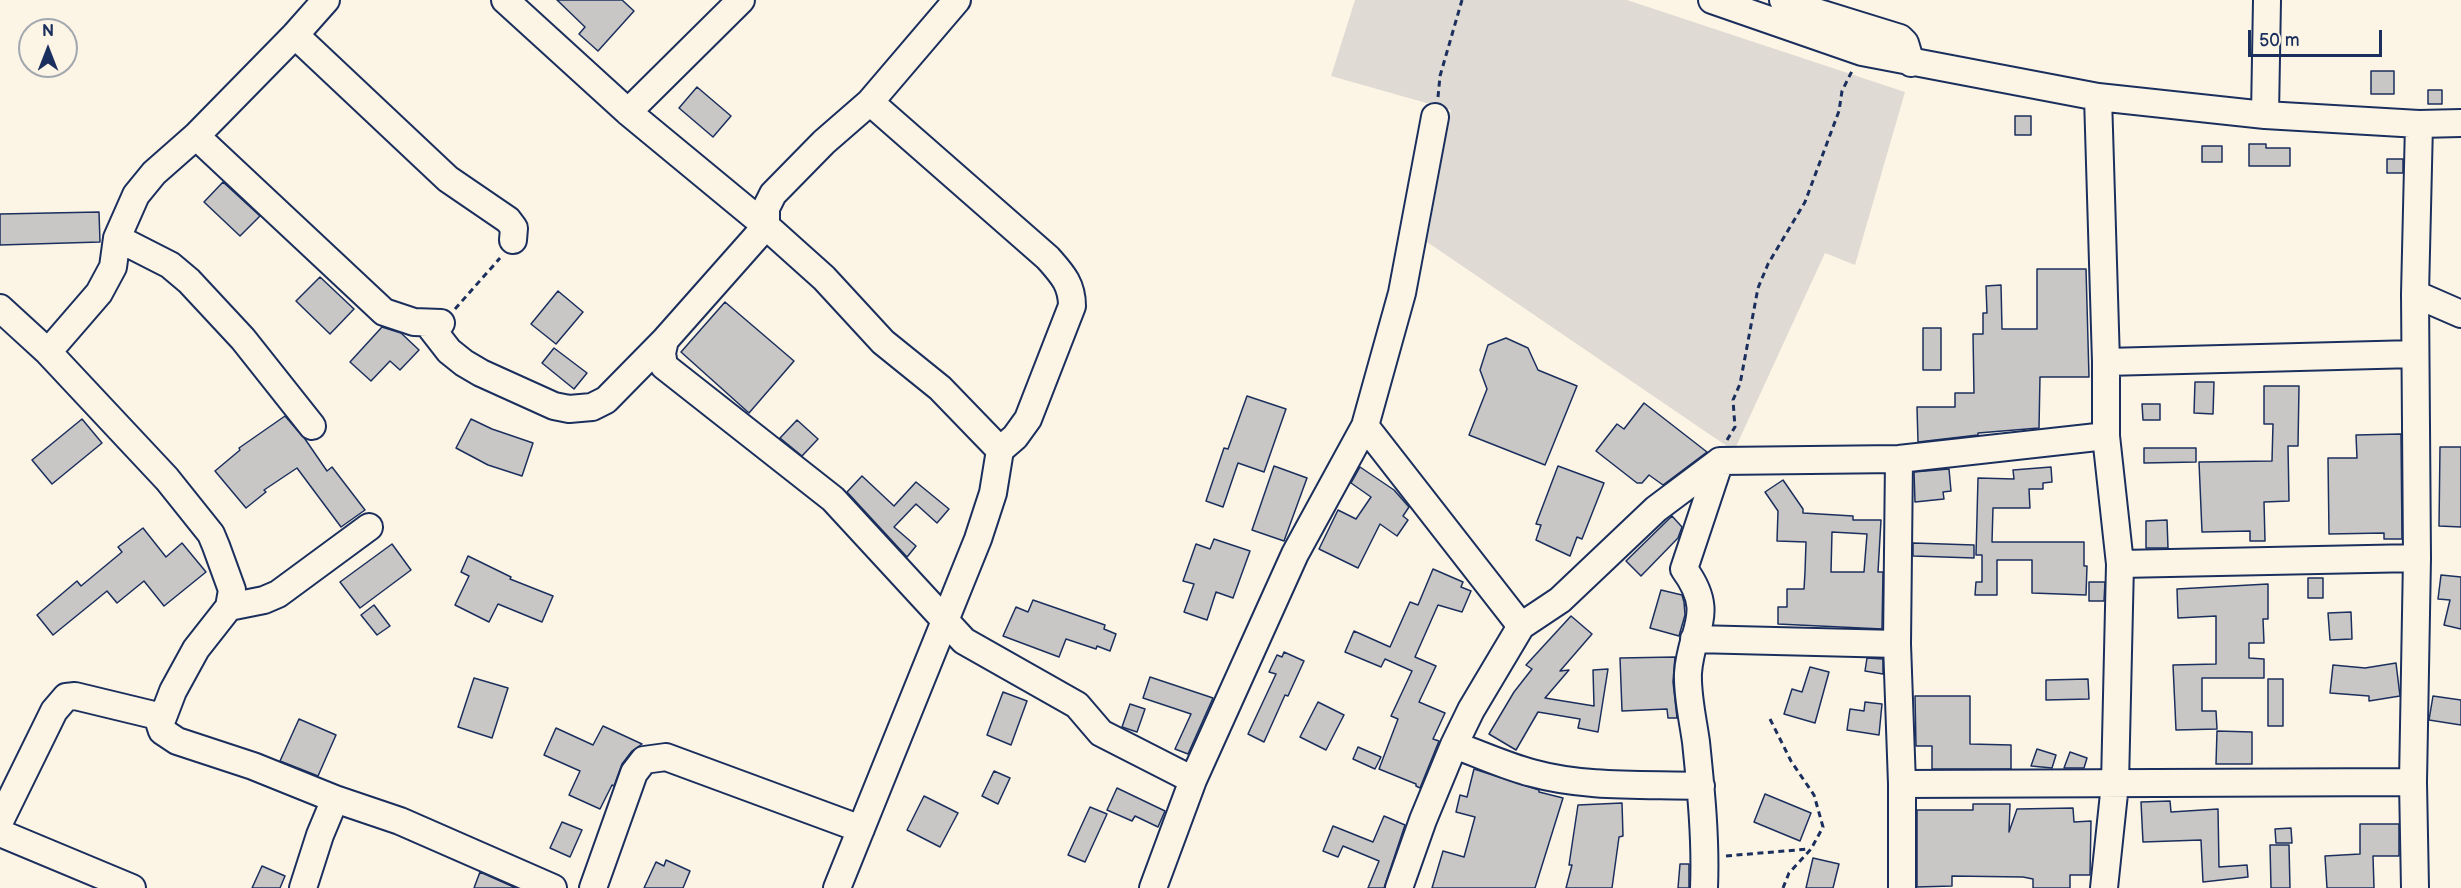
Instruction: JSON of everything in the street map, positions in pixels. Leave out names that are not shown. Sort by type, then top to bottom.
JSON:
[{"type":"street","points":[[48,352],[99,292],[113,267],[117,238],[136,195],[154,173],[196,136],[326,0]]},
{"type":"street","points":[[505,0],[628,112],[766,226],[824,278],[883,342],[939,388],[1000,450]]},
{"type":"street","points":[[628,112],[741,0]]},
{"type":"street","points":[[196,136],[384,312],[401,319],[435,323],[449,351],[481,373],[554,406],[568,409],[592,407],[606,400],[665,340],[766,226],[766,208],[773,194],[824,142],[870,102],[957,0]]},
{"type":"street","points":[[1712,0],[1862,52],[2098,97],[2265,115],[2419,124],[2461,123]]},
{"type":"street","points":[[1783,0],[1900,38],[1905,43],[1911,63]]},
{"type":"street","points":[[2265,115],[2267,0]]},
{"type":"street","points":[[295,35],[448,179],[508,220],[514,228],[513,240]]},
{"type":"street","points":[[2098,97],[2106,436],[2120,564],[2115,784],[2104,888]]},
{"type":"street","points":[[837,888],[978,539],[993,493],[1000,450],[1015,437],[1028,419],[1072,306],[1072,293],[1068,281],[1048,258],[870,102]]},
{"type":"street","points":[[1153,888],[1193,780],[1295,554],[1365,426],[1402,293],[1435,117]]},
{"type":"street","points":[[2415,888],[2413,782],[2418,558],[2415,294],[2419,124]]},
{"type":"street","points":[[117,238],[170,265],[189,281],[243,339],[312,426]]},
{"type":"street","points":[[2415,294],[2461,314]]},
{"type":"street","points":[[0,308],[48,352],[167,479],[211,534],[232,590],[229,607],[196,649],[162,717],[160,725],[162,731],[177,741],[253,766],[335,800],[400,821],[553,888]]},
{"type":"street","points":[[665,340],[662,353],[664,366],[833,499],[964,641],[1077,705],[1101,733],[1193,780]]},
{"type":"street","points":[[2106,362],[2415,354]]},
{"type":"street","points":[[1365,426],[1521,626]]},
{"type":"street","points":[[1399,888],[1423,820],[1454,745],[1471,710],[1521,626],[1560,600],[1656,509],[1720,461],[1899,459],[2106,436]]},
{"type":"street","points":[[1899,459],[1897,644],[1902,784],[1902,888]]},
{"type":"street","points":[[1704,888],[1705,858],[1701,786],[1688,675],[1694,639],[1700,627],[1701,612],[1698,593],[1684,569],[1720,461]]},
{"type":"street","points":[[229,607],[264,600],[278,594],[369,527]]},
{"type":"street","points":[[2120,564],[2418,558]]},
{"type":"street","points":[[1694,639],[1897,644]]},
{"type":"street","points":[[0,821],[54,711],[66,697],[75,696],[162,717]]},
{"type":"street","points":[[1454,745],[1532,773],[1560,778],[1587,782],[1701,786]]},
{"type":"street","points":[[592,888],[634,773],[644,760],[666,757],[861,829]]},
{"type":"street","points":[[1902,784],[2413,782]]},
{"type":"street","points":[[303,888],[320,835],[335,800]]},
{"type":"street","points":[[0,833],[132,888]]},
{"type":"path","points":[[1435,117],[1440,76],[1462,0]]},
{"type":"path","points":[[1720,461],[1722,448],[1735,427],[1733,400],[1740,384],[1758,288],[1768,264],[1805,202],[1839,111],[1842,92],[1862,52]]},
{"type":"path","points":[[435,323],[478,285],[513,240]]},
{"type":"path","points":[[1770,719],[1791,761],[1814,795],[1823,827],[1811,849],[1790,873],[1783,888]]},
{"type":"path","points":[[1705,858],[1811,849]]},
{"type":"shaded area","points":[[1355,0],[1627,0],[1905,92],[1855,265],[1825,253],[1734,451],[1427,242],[1451,110],[1331,76]]},
{"type":"building","points":[[557,0],[622,0],[634,11],[598,51],[579,34],[585,27]]},
{"type":"building","points":[[2371,71],[2394,71],[2394,94],[2371,94]]},
{"type":"building","points":[[697,87],[731,116],[713,137],[679,108]]},
{"type":"building","points":[[2428,90],[2442,90],[2442,104],[2428,104]]},
{"type":"building","points":[[2015,116],[2031,116],[2031,135],[2015,135]]},
{"type":"building","points":[[2249,144],[2266,144],[2266,148],[2290,148],[2290,166],[2249,166]]},
{"type":"building","points":[[2202,146],[2222,146],[2222,162],[2202,162]]},
{"type":"building","points":[[2387,159],[2403,159],[2403,173],[2387,173]]},
{"type":"building","points":[[223,182],[260,216],[240,236],[204,202]]},
{"type":"building","points":[[99,212],[100,242],[0,245],[0,214]]},
{"type":"building","points":[[2037,269],[2086,269],[2089,377],[2040,377],[2039,428],[1978,433],[1978,435],[1918,442],[1917,407],[1955,407],[1955,393],[1974,393],[1973,334],[1983,334],[1983,313],[1987,313],[1986,286],[2001,285],[2002,329],[2037,329]]},
{"type":"building","points":[[320,277],[354,309],[330,334],[296,301]]},
{"type":"building","points":[[558,291],[583,312],[556,344],[531,324]]},
{"type":"building","points":[[725,302],[794,361],[749,413],[681,352]]},
{"type":"building","points":[[382,327],[401,333],[419,350],[400,370],[390,361],[371,381],[350,362]]},
{"type":"building","points":[[1923,328],[1941,328],[1941,370],[1923,370]]},
{"type":"building","points":[[1506,338],[1528,348],[1538,370],[1577,386],[1545,465],[1469,435],[1487,389],[1480,370],[1488,345]]},
{"type":"building","points":[[554,348],[587,373],[574,389],[542,363]]},
{"type":"building","points":[[2195,382],[2214,382],[2213,414],[2194,413]]},
{"type":"building","points":[[2264,386],[2299,386],[2298,446],[2288,446],[2289,501],[2264,502],[2265,541],[2250,541],[2250,531],[2202,532],[2199,462],[2272,461],[2273,424],[2264,424]]},
{"type":"building","points":[[1247,396],[1286,409],[1264,472],[1238,463],[1223,507],[1206,501],[1224,448],[1228,449]]},
{"type":"building","points":[[1644,403],[1707,452],[1663,485],[1649,475],[1642,483],[1637,483],[1596,451],[1617,424],[1624,429]]},
{"type":"building","points":[[2142,404],[2160,404],[2160,420],[2143,420]]},
{"type":"building","points":[[285,416],[305,439],[327,471],[332,467],[365,510],[341,527],[297,468],[264,490],[266,492],[246,508],[215,471],[240,450],[239,448]]},
{"type":"building","points":[[82,419],[102,443],[52,484],[32,460]]},
{"type":"building","points":[[471,419],[533,443],[522,476],[488,465],[456,448]]},
{"type":"building","points":[[797,420],[818,439],[802,456],[780,438]]},
{"type":"building","points":[[2401,434],[2402,539],[2384,539],[2384,533],[2329,534],[2328,458],[2357,458],[2356,435]]},
{"type":"building","points":[[2440,447],[2461,447],[2461,527],[2439,526]]},
{"type":"building","points":[[2144,448],[2196,448],[2196,462],[2144,463]]},
{"type":"building","points":[[1274,466],[1307,478],[1284,541],[1252,530]]},
{"type":"building","points":[[1558,466],[1604,483],[1582,539],[1577,537],[1570,556],[1536,540],[1541,525],[1536,524]]},
{"type":"building","points":[[1360,467],[1394,490],[1409,507],[1403,516],[1408,520],[1397,536],[1380,524],[1358,568],[1319,549],[1338,510],[1356,519],[1371,497],[1351,483]]},
{"type":"building","points":[[2051,467],[2052,482],[2043,483],[2043,489],[2029,489],[2030,508],[1993,508],[1992,542],[2084,542],[2084,566],[2087,566],[2086,595],[2032,593],[2032,560],[1997,560],[1997,595],[1975,595],[1976,582],[1982,582],[1982,555],[1976,555],[1978,478],[2014,479],[2013,470]]},
{"type":"building","points":[[1949,469],[1951,491],[1943,492],[1944,499],[1915,502],[1914,472]]},
{"type":"building","points":[[862,476],[894,506],[916,482],[949,509],[937,523],[916,504],[894,527],[916,546],[907,557],[847,492]]},
{"type":"building","points":[[1783,480],[1803,509],[1803,513],[1853,516],[1853,520],[1881,520],[1878,572],[1883,572],[1882,629],[1778,624],[1778,607],[1787,607],[1787,589],[1804,589],[1806,542],[1777,541],[1778,511],[1765,492]],"holes":[[[1832,532],[1867,534],[1864,572],[1831,572]]]},
{"type":"building","points":[[1672,516],[1682,527],[1678,538],[1641,576],[1626,561]]},
{"type":"building","points":[[2167,520],[2168,548],[2146,548],[2146,521]]},
{"type":"building","points":[[143,528],[166,557],[182,543],[206,572],[164,606],[144,581],[117,603],[107,591],[53,635],[37,615],[77,581],[81,586],[122,552],[118,547]]},
{"type":"building","points":[[1214,539],[1250,551],[1233,598],[1216,592],[1207,620],[1184,612],[1194,584],[1183,581],[1196,544],[1210,549]]},
{"type":"building","points":[[1913,543],[1974,545],[1974,558],[1913,556]]},
{"type":"building","points":[[392,544],[411,570],[360,608],[340,582]]},
{"type":"building","points":[[468,556],[511,577],[510,579],[553,596],[542,622],[498,604],[489,622],[455,605],[469,576],[461,572]]},
{"type":"building","points":[[1433,569],[1463,582],[1461,587],[1471,591],[1462,612],[1438,605],[1415,657],[1436,666],[1419,702],[1445,713],[1433,739],[1439,741],[1420,788],[1416,784],[1379,769],[1398,719],[1391,716],[1412,671],[1385,659],[1381,667],[1345,652],[1354,631],[1390,647],[1410,602],[1418,605]]},
{"type":"building","points":[[2441,575],[2461,577],[2461,629],[2444,625],[2450,600],[2438,599]]},
{"type":"building","points":[[2308,578],[2323,578],[2323,598],[2308,598]]},
{"type":"building","points":[[2089,582],[2105,582],[2104,601],[2089,601]]},
{"type":"building","points":[[2268,584],[2268,619],[2263,619],[2264,643],[2249,643],[2249,658],[2264,659],[2264,678],[2202,678],[2202,711],[2216,711],[2217,729],[2176,730],[2173,665],[2216,664],[2216,616],[2178,618],[2177,589]]},
{"type":"building","points":[[1661,590],[1682,595],[1685,615],[1679,636],[1650,628]]},
{"type":"building","points":[[1033,600],[1105,625],[1104,629],[1116,634],[1110,651],[1066,639],[1059,657],[1003,636],[1016,607],[1028,612]]},
{"type":"building","points":[[374,605],[390,626],[377,635],[361,615]]},
{"type":"building","points":[[2351,612],[2352,639],[2330,640],[2328,613]]},
{"type":"building","points":[[1571,616],[1592,634],[1560,671],[1569,670],[1545,698],[1594,706],[1593,670],[1608,669],[1598,732],[1578,728],[1580,719],[1538,712],[1516,750],[1489,734],[1514,692],[1532,669],[1526,665]]},
{"type":"building","points":[[1284,652],[1304,661],[1288,696],[1285,695],[1264,742],[1248,734],[1276,674],[1269,672],[1277,655],[1282,657]]},
{"type":"building","points":[[1675,657],[1673,682],[1677,718],[1668,718],[1667,709],[1622,711],[1620,658]]},
{"type":"building","points":[[1867,658],[1883,659],[1883,674],[1865,671]]},
{"type":"building","points":[[2396,663],[2400,696],[2369,701],[2369,696],[2330,693],[2333,665],[2365,668]]},
{"type":"building","points":[[1810,667],[1829,672],[1815,723],[1784,714],[1792,689],[1802,692]]},
{"type":"building","points":[[1150,677],[1213,698],[1188,754],[1175,749],[1191,714],[1143,698]]},
{"type":"building","points":[[474,678],[508,688],[492,738],[458,727]]},
{"type":"building","points":[[2088,679],[2089,699],[2046,700],[2046,680]]},
{"type":"building","points":[[2268,679],[2283,679],[2283,726],[2268,726]]},
{"type":"building","points":[[1003,692],[1027,701],[1011,745],[987,735]]},
{"type":"building","points":[[1915,696],[1970,696],[1970,744],[2011,745],[2011,769],[1932,769],[1932,746],[1916,746]]},
{"type":"building","points":[[2433,696],[2461,700],[2461,725],[2429,720]]},
{"type":"building","points":[[1318,702],[1344,715],[1326,750],[1300,737]]},
{"type":"building","points":[[1865,702],[1882,704],[1879,735],[1847,730],[1850,709],[1864,711]]},
{"type":"building","points":[[1130,704],[1145,709],[1137,732],[1122,727]]},
{"type":"building","points":[[299,719],[336,735],[318,776],[280,761]]},
{"type":"building","points":[[603,726],[642,744],[632,751],[622,764],[614,786],[612,785],[600,809],[569,795],[580,771],[544,755],[556,728],[593,745]]},
{"type":"building","points":[[2217,731],[2252,732],[2252,764],[2216,764]]},
{"type":"building","points":[[1358,747],[1381,757],[1375,769],[1353,759]]},
{"type":"building","points":[[2037,749],[2056,755],[2052,768],[2031,766]]},
{"type":"building","points":[[2070,752],[2087,758],[2084,768],[2064,768]]},
{"type":"building","points":[[1474,769],[1563,798],[1535,888],[1432,888],[1443,851],[1464,857],[1475,817],[1456,812],[1460,795],[1467,797]]},
{"type":"building","points":[[994,771],[1010,778],[998,804],[982,796]]},
{"type":"building","points":[[1117,788],[1165,811],[1158,827],[1135,816],[1132,821],[1107,810]]},
{"type":"building","points":[[1765,794],[1811,813],[1800,841],[1754,822]]},
{"type":"building","points":[[924,796],[958,813],[940,847],[907,830]]},
{"type":"building","points":[[2170,801],[2171,812],[2218,809],[2219,867],[2247,865],[2248,877],[2203,882],[2201,840],[2143,842],[2141,802]]},
{"type":"building","points":[[1622,803],[1623,836],[1619,837],[1612,888],[1566,888],[1572,865],[1569,865],[1578,805]]},
{"type":"building","points":[[1973,804],[2010,804],[2009,832],[2017,809],[2073,808],[2074,822],[2091,821],[2090,875],[2070,875],[2070,888],[2033,888],[2033,879],[2023,877],[1952,876],[1952,886],[1917,887],[1917,810],[1973,810]]},
{"type":"building","points":[[1090,807],[1107,814],[1085,862],[1068,855]]},
{"type":"building","points":[[1384,816],[1405,825],[1384,888],[1368,888],[1379,861],[1343,846],[1338,857],[1323,851],[1333,826],[1373,842]]},
{"type":"building","points":[[562,822],[582,830],[570,857],[550,848]]},
{"type":"building","points":[[2360,824],[2399,824],[2399,856],[2373,856],[2374,888],[2327,888],[2325,856],[2360,854]]},
{"type":"building","points":[[2291,828],[2292,843],[2276,843],[2275,829]]},
{"type":"building","points":[[2270,845],[2289,845],[2290,888],[2271,888]]},
{"type":"building","points":[[1813,858],[1839,864],[1833,888],[1806,888]]},
{"type":"building","points":[[666,860],[690,871],[683,888],[644,888],[656,862],[664,866]]},
{"type":"building","points":[[1680,864],[1689,864],[1689,888],[1678,888]]},
{"type":"building","points":[[262,866],[285,876],[280,888],[252,888]]},
{"type":"building","points":[[480,872],[516,888],[474,888]]}]
